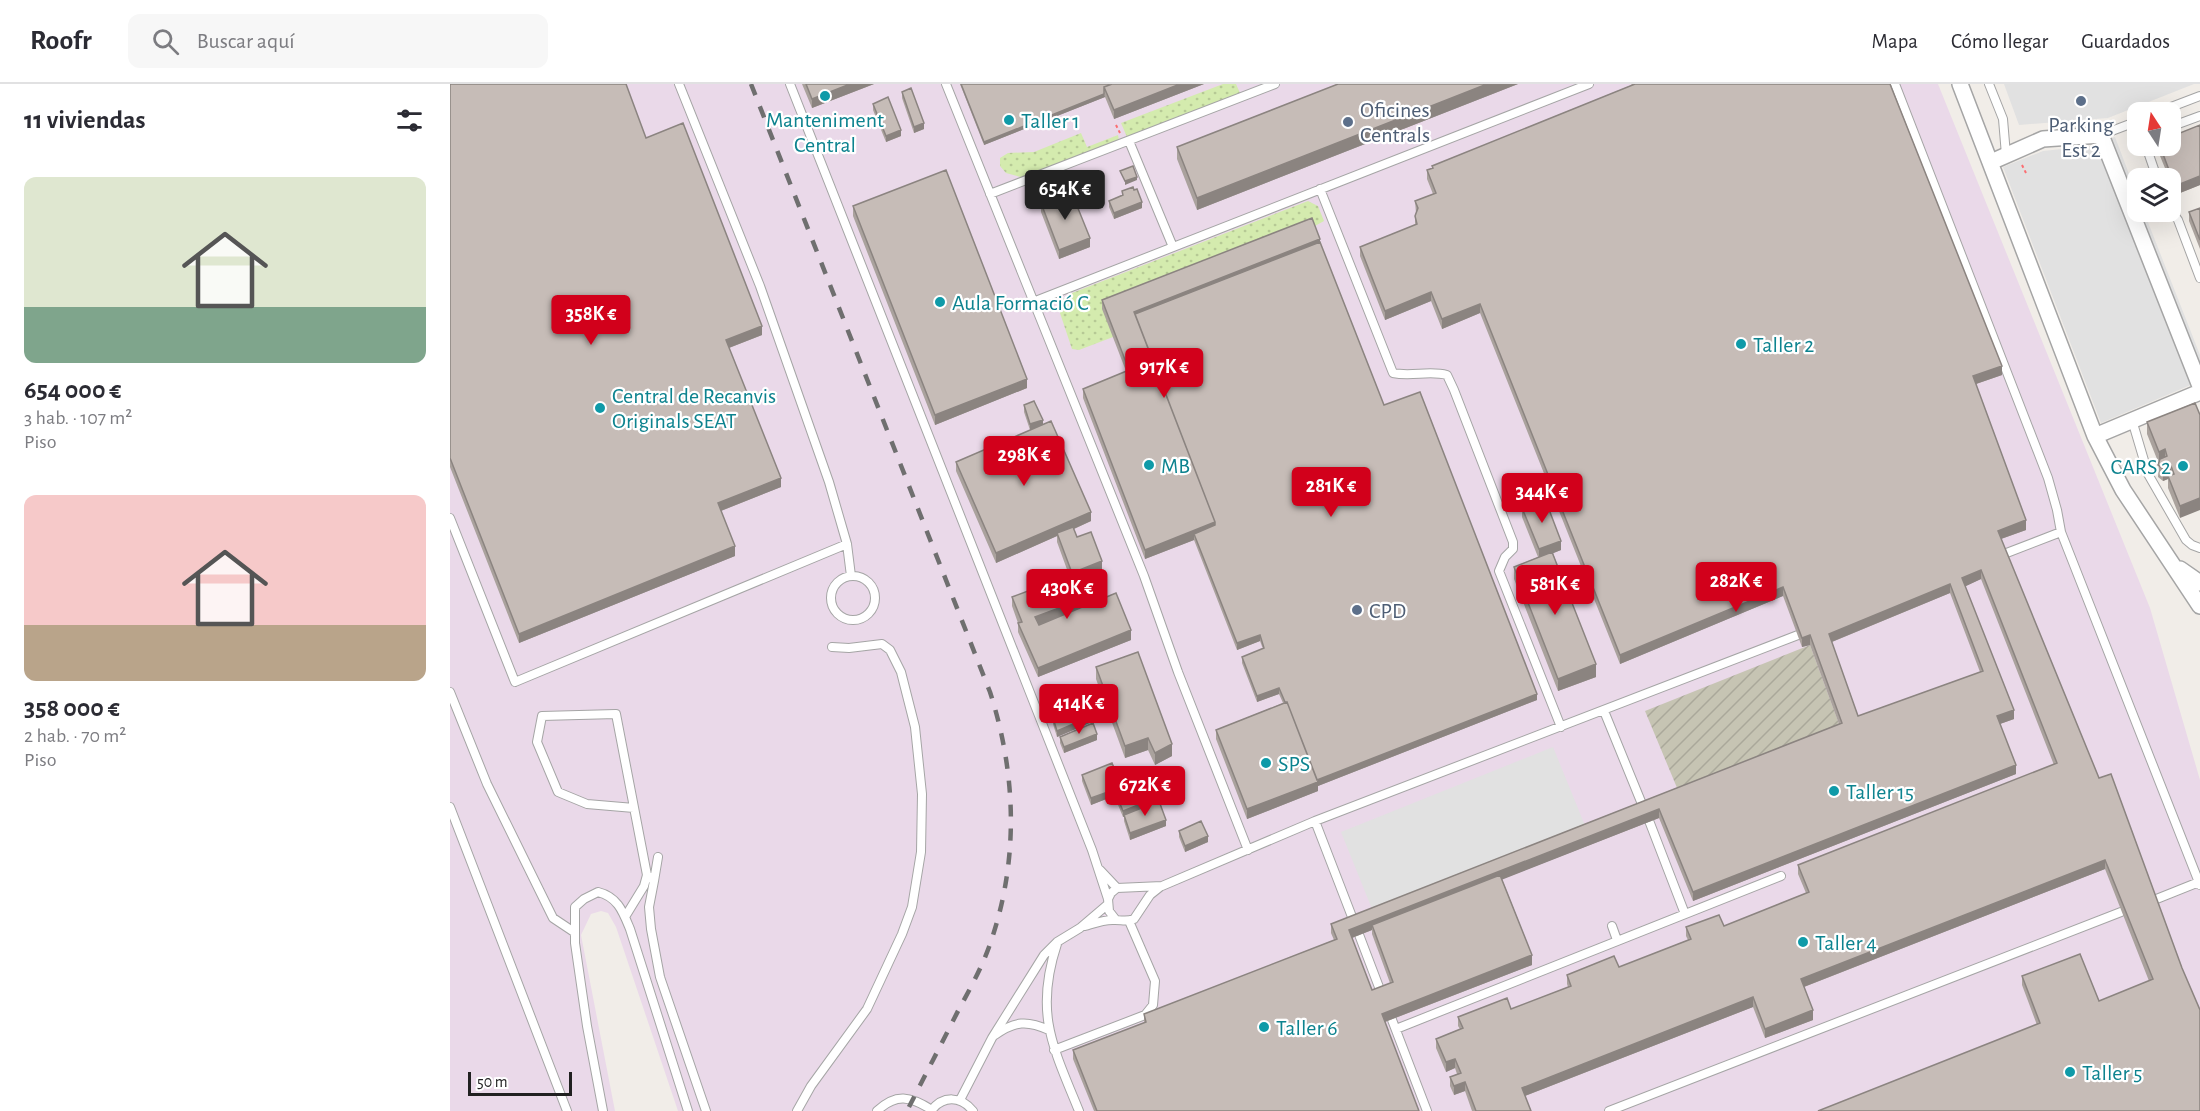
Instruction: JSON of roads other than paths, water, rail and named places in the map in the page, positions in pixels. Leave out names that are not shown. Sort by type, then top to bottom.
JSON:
[{"type":"street","points":[[1960,84],[2095,436],[2123,490],[2200,606]]},
{"type":"street","points":[[1991,162],[2043,139],[2101,135],[2200,386]]},
{"type":"street","points":[[2095,436],[2200,392]]},
{"type":"street","points":[[2175,566],[2200,583]]},
{"type":"lane","points":[[679,84],[760,286],[829,482],[848,544],[851,576]]},
{"type":"lane","points":[[790,84],[1099,869],[1108,902],[1116,920]]},
{"type":"lane","points":[[946,84],[1144,576],[1178,672],[1248,850]]},
{"type":"lane","points":[[990,194],[1275,84]]},
{"type":"lane","points":[[1033,302],[1589,84]]},
{"type":"lane","points":[[1895,84],[2048,478],[2061,532],[2199,884],[2154,900]]},
{"type":"lane","points":[[1989,84],[2003,119],[2006,155]]},
{"type":"lane","points":[[2181,103],[2200,96]]},
{"type":"lane","points":[[2181,123],[2200,116]]},
{"type":"lane","points":[[2101,135],[2127,125]]},
{"type":"lane","points":[[1129,141],[1173,247]]},
{"type":"lane","points":[[1320,189],[1393,373],[1405,376],[1436,372],[1447,375],[1451,382],[1513,542],[1513,549],[1505,556],[1499,571],[1561,727]]},
{"type":"lane","points":[[2179,222],[2200,278]]},
{"type":"lane","points":[[2132,420],[2148,474],[2186,540],[2200,548]]},
{"type":"lane","points":[[450,518],[515,682],[848,544]]},
{"type":"lane","points":[[2004,555],[2061,532]]},
{"type":"lane","points":[[851,576],[861,577],[874,590],[875,598],[872,609],[858,619],[842,617],[833,605],[831,597],[837,583],[851,576]]},
{"type":"lane","points":[[1080,928],[1100,921],[1134,919],[1150,895],[1162,886],[1315,821],[1798,635]]},
{"type":"lane","points":[[797,1111],[811,1086],[867,1009],[912,908],[921,852],[922,794],[915,727],[901,672],[890,650],[882,644],[849,648],[832,647]]},
{"type":"lane","points":[[450,692],[487,784],[554,918],[574,932]]},
{"type":"lane","points":[[1604,711],[1644,809]]},
{"type":"lane","points":[[625,917],[644,886],[647,875],[616,714],[542,716],[537,742],[558,792],[587,804],[634,808]]},
{"type":"lane","points":[[450,807],[567,1111]]},
{"type":"lane","points":[[1648,818],[1685,914]]},
{"type":"lane","points":[[1315,821],[1354,922]]},
{"type":"lane","points":[[658,857],[649,907],[660,977],[706,1111]]},
{"type":"lane","points":[[1099,869],[1117,888]]},
{"type":"lane","points":[[647,875],[654,881]]},
{"type":"lane","points":[[1396,1029],[1781,876]]},
{"type":"lane","points":[[960,1100],[992,1038],[1035,967],[1057,942],[1080,928],[1108,902],[1111,893],[1117,888],[1162,886]]},
{"type":"lane","points":[[1132,888],[1139,893],[1142,906]]},
{"type":"lane","points":[[603,1111],[587,1026],[574,932],[575,907],[598,892],[609,895],[620,906],[625,917],[688,1111]]},
{"type":"lane","points":[[1609,1111],[2121,912]]},
{"type":"lane","points":[[1054,1050],[1145,1015],[1153,1005],[1155,981],[1129,921]]},
{"type":"lane","points":[[1612,926],[1617,940]]},
{"type":"lane","points":[[1358,932],[1427,1111]]},
{"type":"lane","points":[[1057,942],[1047,981],[1048,1030],[1079,1111]]},
{"type":"lane","points":[[992,1038],[1020,1023],[1029,1023],[1048,1030]]},
{"type":"lane","points":[[877,1111],[886,1102],[898,1098],[913,1100],[931,1110],[944,1100],[960,1100],[968,1104],[973,1111]]},
{"type":"railway","points":[[751,84],[990,692],[1005,755],[1011,820],[1010,852],[999,915],[979,971],[907,1111]]},
{"type":"place","name":"Manteniment Central","points":[[825,96]]},
{"type":"place","name":"Parking Est 2","points":[[2081,101]]},
{"type":"place","name":"Taller 1","points":[[1009,120]]},
{"type":"place","name":"Oficines Centrals","points":[[1348,122]]},
{"type":"place","name":"Aula Formació C","points":[[940,302]]},
{"type":"place","name":"Taller 2","points":[[1741,344]]},
{"type":"place","name":"Central de Recanvis Originals SEAT","points":[[600,408]]},
{"type":"place","name":"MB","points":[[1149,465]]},
{"type":"place","name":"CARS 2","points":[[2183,466]]},
{"type":"place","name":"CPD","points":[[1357,610]]},
{"type":"place","name":"SPS","points":[[1266,763]]},
{"type":"place","name":"Taller 15","points":[[1834,791]]},
{"type":"place","name":"Taller 4","points":[[1803,942]]},
{"type":"place","name":"Taller 6","points":[[1264,1027]]},
{"type":"place","name":"Taller 5","points":[[2070,1072]]}]
